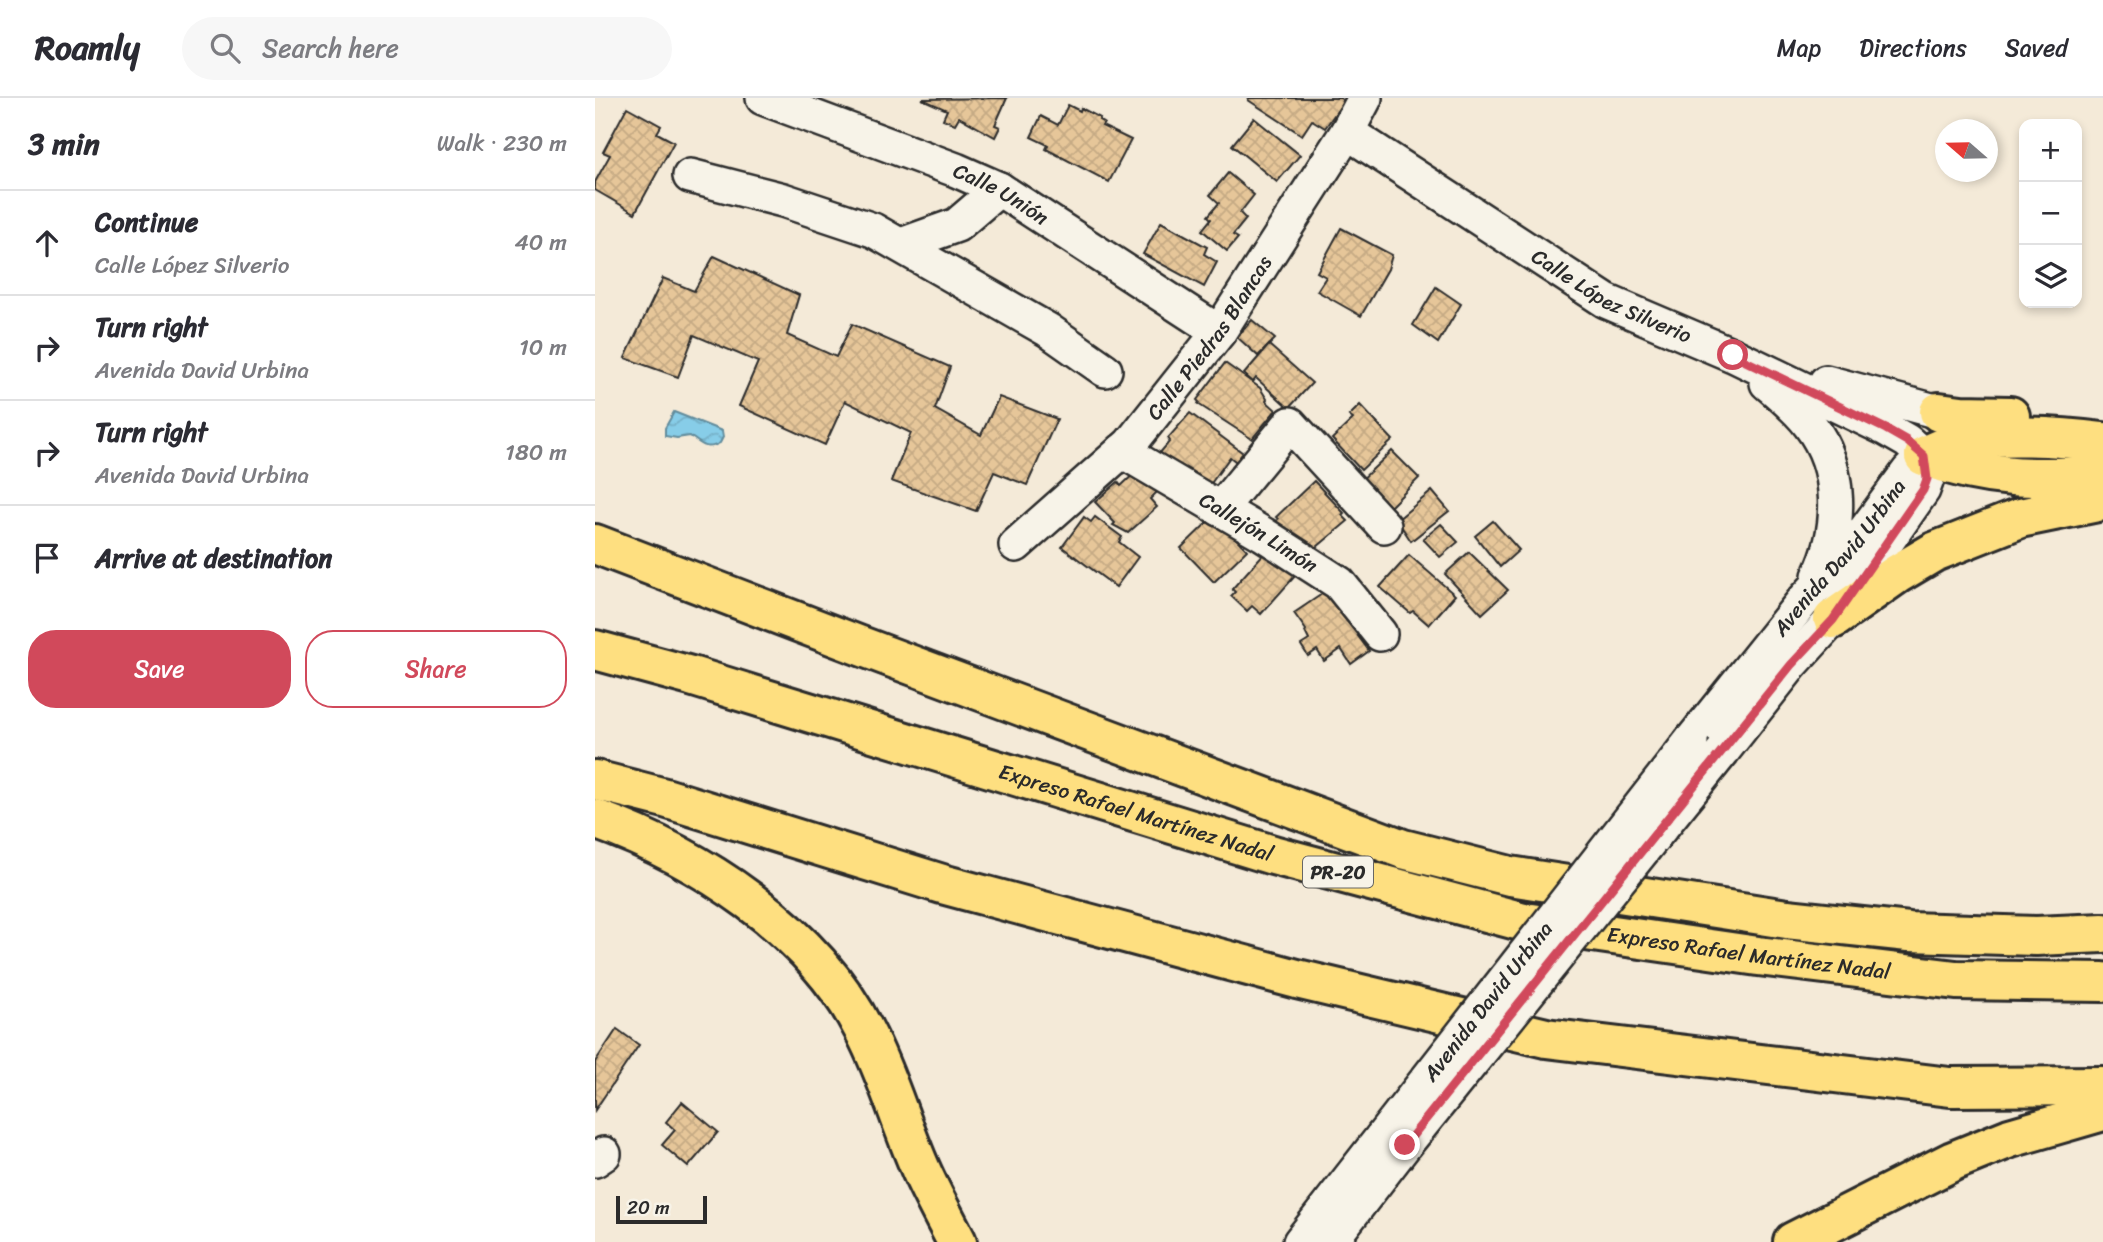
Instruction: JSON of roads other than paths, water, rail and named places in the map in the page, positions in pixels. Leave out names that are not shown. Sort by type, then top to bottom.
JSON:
[{"type":"highway","points":[[1939,412],[2057,417],[2103,424]]},
{"type":"highway","points":[[1924,456],[1953,443],[1976,438],[2038,437],[2103,442]]},
{"type":"highway","points":[[1924,456],[1959,469],[2011,477],[2103,475]]},
{"type":"highway","points":[[1819,610],[1897,574],[1934,552],[2019,519],[2103,500]]},
{"type":"highway","points":[[595,544],[1403,849],[1510,876],[1787,919],[1896,930],[2036,936],[2103,933]]},
{"type":"highway","name":"Expreso Rafael Martínez Nadal","points":[[595,650],[691,676],[1273,855],[1524,922],[1758,956],[1956,980],[2103,982]]},
{"type":"highway","points":[[595,780],[665,798],[955,887],[1297,979],[1546,1038],[1950,1087],[2103,1086]]},
{"type":"highway","points":[[595,819],[632,832],[704,868],[745,896],[814,960],[843,995],[865,1031],[920,1169],[957,1242]]},
{"type":"highway","points":[[1793,1242],[1953,1161],[2010,1138],[2103,1111]]},
{"type":"highway","points":[[920,1169],[926,1242]]},
{"type":"street","name":"Calle Unión","points":[[764,98],[956,170],[999,189],[1219,332]]},
{"type":"street","name":"Calle Piedras Blancas","points":[[1016,545],[1122,451],[1219,332],[1366,98]]},
{"type":"street","name":"Calle López Silverio","points":[[1347,132],[1607,301],[1733,355],[1886,429],[1907,441],[1924,456]]},
{"type":"street","points":[[690,176],[783,200],[873,230],[1048,330],[1105,370]]},
{"type":"street","points":[[901,245],[957,225],[999,189]]},
{"type":"street","points":[[1733,355],[1939,412]]},
{"type":"street","points":[[1733,355],[1786,399],[1811,426],[1824,450],[1834,478],[1836,508],[1831,543],[1820,573],[1819,610]]},
{"type":"street","points":[[1220,509],[1290,424],[1384,526]]},
{"type":"street","name":"Callejón Limón","points":[[1122,451],[1339,583],[1380,634]]},
{"type":"street","name":"Avenida David Urbina","points":[[1330,1242],[1393,1141],[1691,741],[1819,610],[1923,490],[1927,479],[1924,456]]},
{"type":"street","name":"Avenida David Urbina","points":[[1300,1242],[1393,1141],[1723,751],[1791,665],[1819,610]]},
{"type":"water","points":[[674,412],[722,431],[720,443],[707,446],[690,436],[665,436],[665,428]]}]
